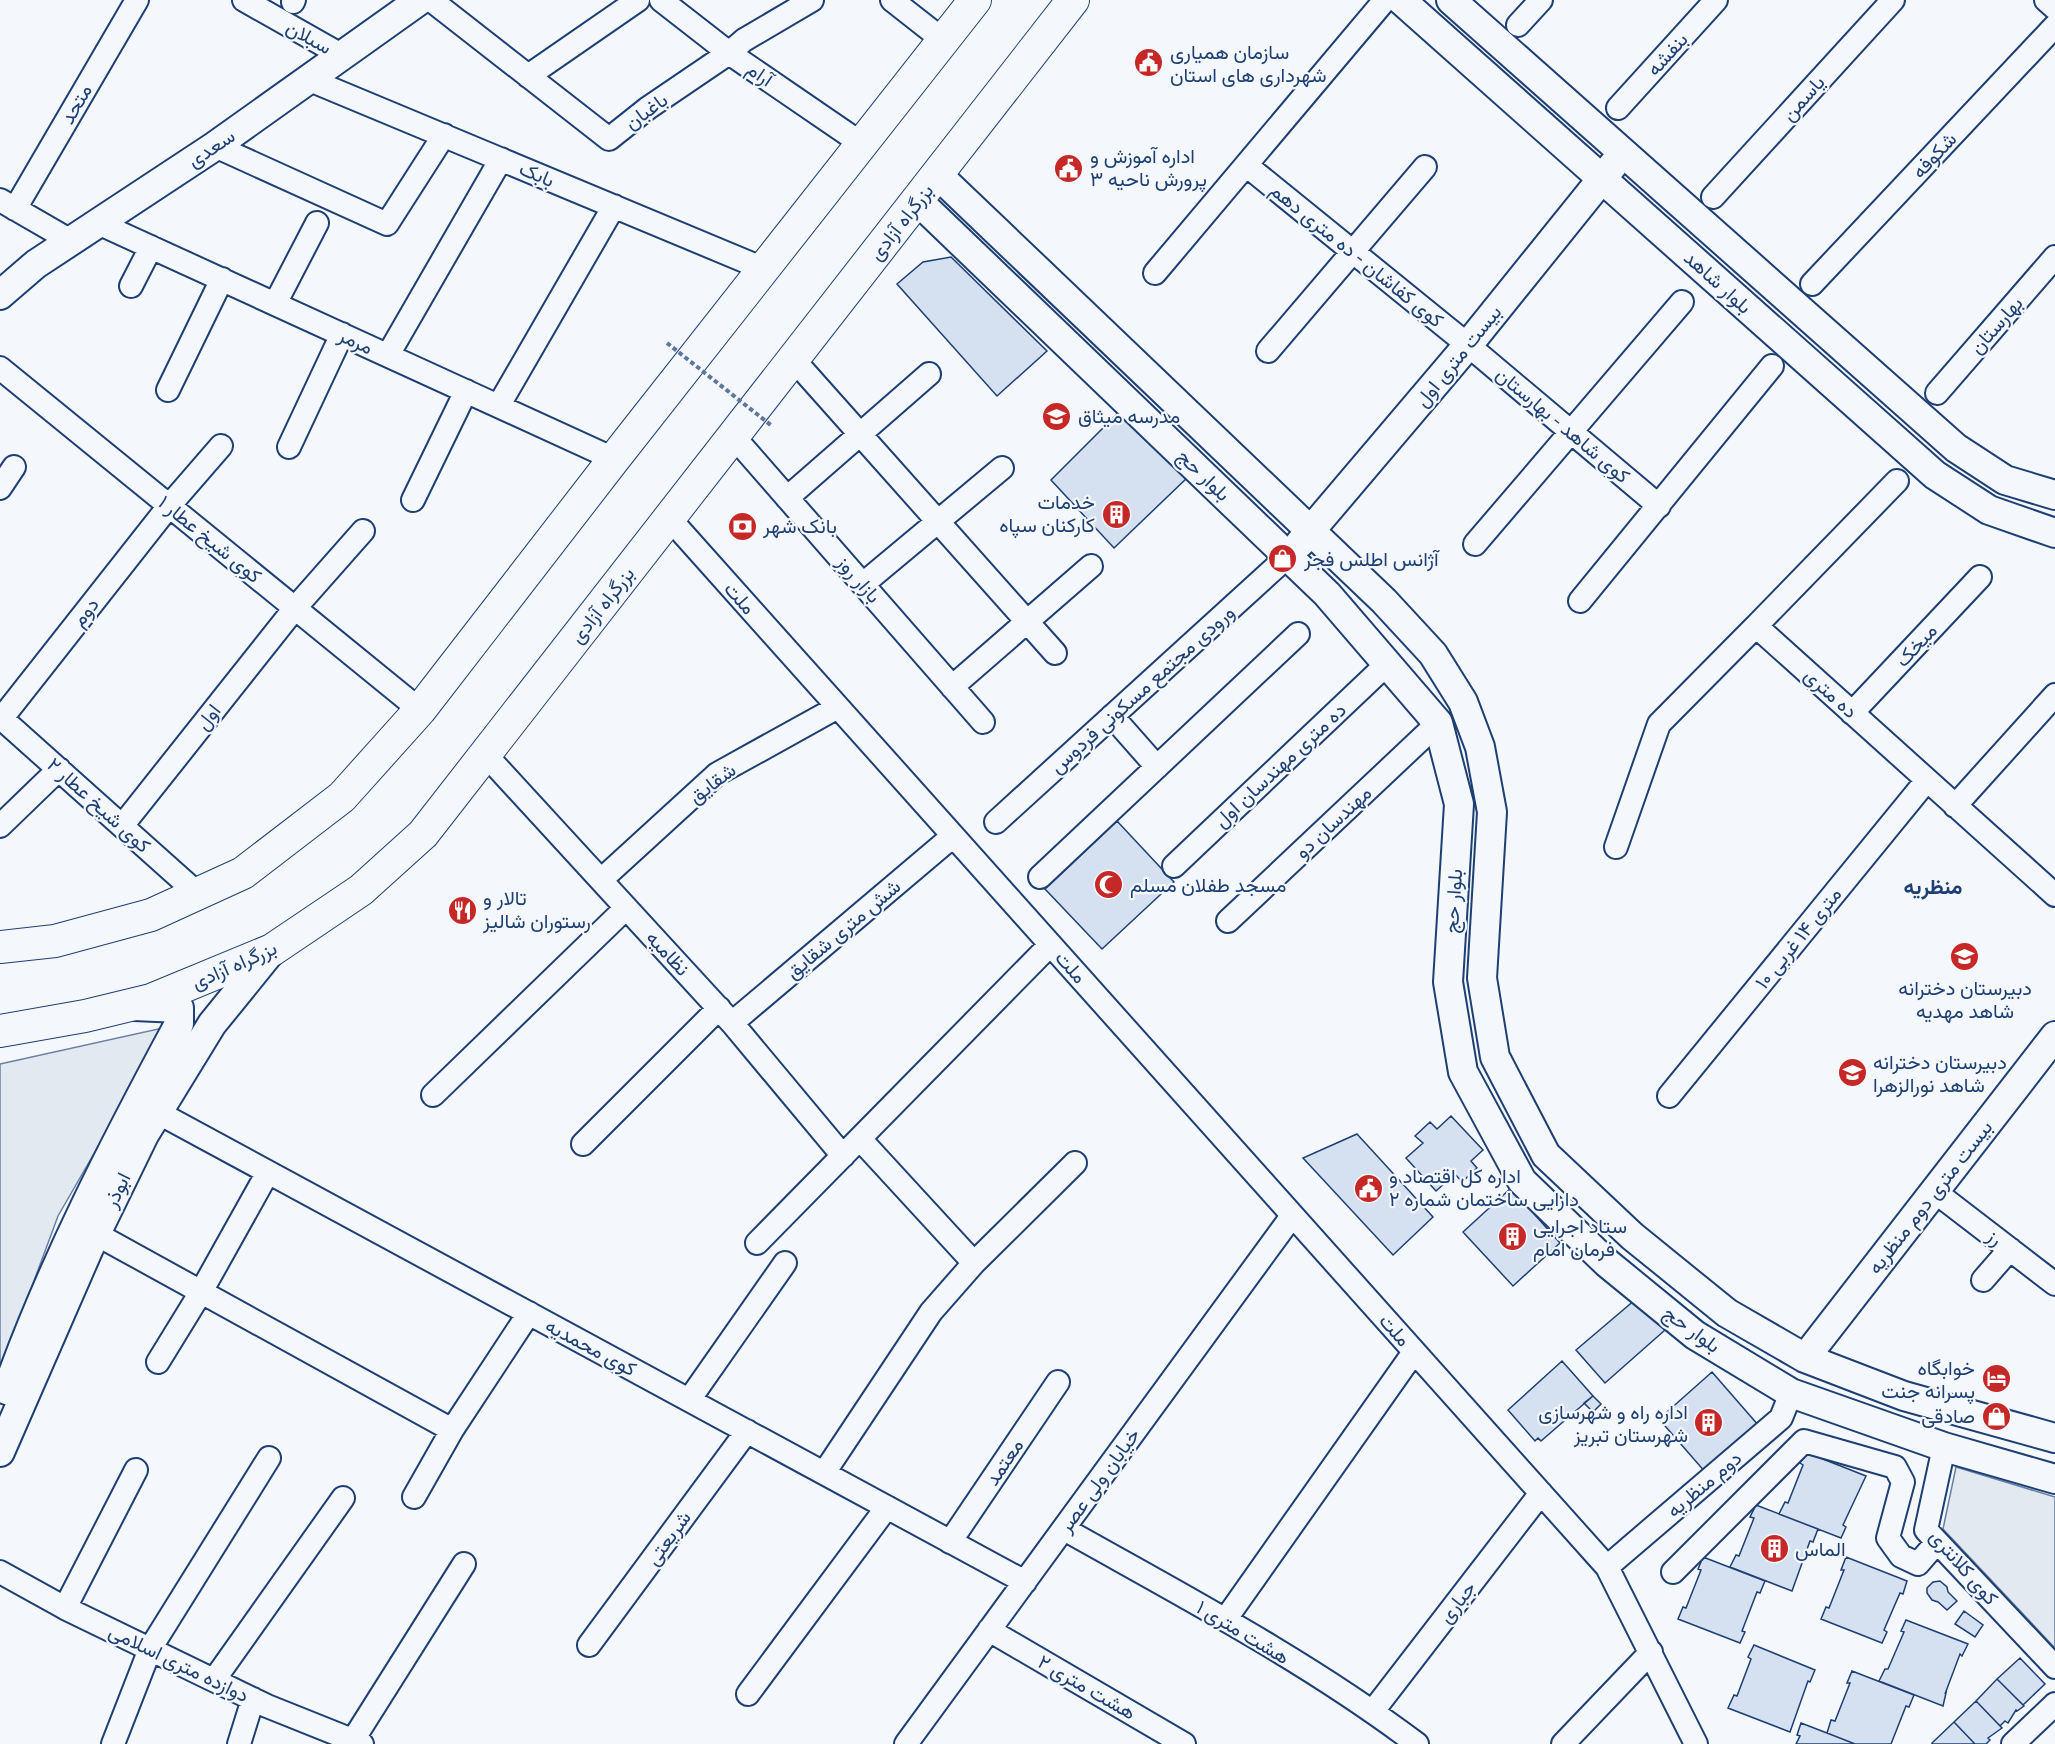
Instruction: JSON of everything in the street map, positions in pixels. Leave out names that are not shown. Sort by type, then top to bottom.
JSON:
[{"type":"highway","points":[[0,947],[55,941],[151,915],[243,873],[342,797],[420,710],[975,0]]},
{"type":"highway","name":"بزرگراه آزادی","points":[[0,1030],[85,1016],[151,1000],[272,950],[361,890],[423,834],[1073,0]]},
{"type":"main road","name":"سعدی","points":[[0,295],[36,264],[215,146],[420,0]]},
{"type":"main road","name":"بلوار شاهد","points":[[1401,0],[1935,475],[1989,510],[2055,533]]},
{"type":"main road","name":"بلوار شاهد","points":[[1451,0],[1956,448],[2005,480],[2055,495]]},
{"type":"main road","name":"بیست متری اول","points":[[1288,555],[1312,531],[1468,345],[1601,178],[1623,154]]},
{"type":"main road","name":"بلوار حج","points":[[938,175],[1384,601],[1433,654],[1463,702],[1480,747],[1492,812],[1482,978],[1496,1058],[1546,1155],[1632,1236],[1727,1313],[1805,1358],[1904,1396],[2055,1438]]},
{"type":"main road","name":"بلوار حج","points":[[918,201],[1327,594],[1438,723],[1459,804],[1448,982],[1463,1072],[1522,1181],[1607,1263],[1695,1335],[1791,1394],[1944,1447],[2055,1479]]},
{"type":"main road","points":[[952,233],[972,207]]},
{"type":"main road","points":[[1917,460],[1941,435]]},
{"type":"main road","name":"ابوذر","points":[[0,1406],[56,1268],[104,1165],[147,1107],[272,950]]},
{"type":"main road","name":"ابوذر","points":[[0,1452],[96,1234],[179,1024],[180,1008],[129,1006]]},
{"type":"main road","name":"بیست متری دوم منظریه","points":[[1805,1358],[2055,1036]]},
{"type":"main road","points":[[1500,1140],[1531,1125]]},
{"type":"street","name":"متحد","points":[[8,204],[137,0]]},
{"type":"street","name":"سبلان","points":[[244,0],[343,56]]},
{"type":"street","name":"باغبان","points":[[431,0],[609,139],[648,108],[729,53],[744,40],[812,0]]},
{"type":"street","points":[[528,76],[638,0]]},
{"type":"street","name":"آرام","points":[[662,0],[729,53],[862,144]]},
{"type":"street","points":[[892,0],[943,40]]},
{"type":"street","points":[[1155,273],[1385,0]]},
{"type":"street","points":[[1518,25],[1541,0]]},
{"type":"street","name":"بنفشه","points":[[1618,108],[1716,0]]},
{"type":"street","name":"یاسمن","points":[[1713,197],[1893,0]]},
{"type":"street","points":[[2046,0],[2055,8]]},
{"type":"street","name":"شکوفه","points":[[1812,284],[2055,26]]},
{"type":"street","name":"بابک","points":[[310,80],[764,268]]},
{"type":"street","points":[[215,146],[387,224],[444,135]]},
{"type":"street","points":[[388,355],[501,159]]},
{"type":"street","name":"کوی کفاشان - ده متری دهم","points":[[1246,165],[1468,345]]},
{"type":"street","points":[[1268,351],[1425,167]]},
{"type":"street","points":[[8,204],[71,241]]},
{"type":"street","points":[[498,405],[614,206]]},
{"type":"street","name":"مرمر","points":[[98,223],[614,459]]},
{"type":"street","points":[[275,304],[317,223]]},
{"type":"street","points":[[131,286],[151,247]]},
{"type":"street","name":"بهارستان","points":[[1937,393],[2055,257]]},
{"type":"street","points":[[168,390],[222,279]]},
{"type":"street","points":[[1475,544],[1682,302]]},
{"type":"street","points":[[289,447],[342,334]]},
{"type":"street","name":"کوی شاهد - بهارستان","points":[[1468,345],[1659,506]]},
{"type":"street","points":[[794,360],[1055,653]]},
{"type":"street","points":[[1580,601],[1772,366]]},
{"type":"street","name":"کوی شیخ عطار ۱","points":[[0,368],[420,710]]},
{"type":"street","points":[[787,498],[929,374]]},
{"type":"street","points":[[413,500],[466,391]]},
{"type":"street","name":"بازار روز","points":[[734,437],[983,722]]},
{"type":"street","name":"دوم","points":[[1,718],[169,506],[221,446]]},
{"type":"street","points":[[0,488],[14,467]]},
{"type":"street","points":[[863,584],[1002,468]]},
{"type":"street","points":[[1616,847],[1659,724],[1897,481]]},
{"type":"street","name":"ملت","points":[[670,519],[1607,1567],[1696,1744]]},
{"type":"street","name":"اول","points":[[122,826],[295,608],[363,531]]},
{"type":"street","name":"ورودی مجتمع مسکونی فردوس","points":[[996,822],[1288,555]]},
{"type":"street","points":[[952,687],[1091,566]]},
{"type":"street","name":"میخک","points":[[1852,713],[1980,577]]},
{"type":"street","name":"ده متری","points":[[1756,626],[2055,895]]},
{"type":"street","points":[[1040,877],[1298,634]]},
{"type":"street","name":"ده متری مهندسان اول","points":[[1174,866],[1387,664]]},
{"type":"street","points":[[1956,806],[2055,695]]},
{"type":"street","name":"شقایق","points":[[601,880],[717,774],[838,707]]},
{"type":"street","points":[[1112,716],[1157,767]]},
{"type":"street","name":"کوی شیخ عطار ۲","points":[[1,718],[198,894]]},
{"type":"street","name":"مهندسان دو","points":[[1228,921],[1438,723]]},
{"type":"street","name":"نظامیه","points":[[485,754],[726,1016],[843,1156]]},
{"type":"street","points":[[0,826],[59,769]]},
{"type":"street","name":"۱۰ متری ۱۴ غربی","points":[[1669,1096],[1927,780]]},
{"type":"street","name":"شش متری شقایق","points":[[583,1144],[726,1016],[953,836]]},
{"type":"street","points":[[433,1095],[626,908]]},
{"type":"street","name":"ملت","points":[[757,1243],[1050,945]]},
{"type":"street","name":"کوی محمدیه","points":[[147,1107],[1025,1582]]},
{"type":"street","points":[[860,1139],[974,1263]]},
{"type":"street","points":[[824,1473],[931,1312],[974,1263],[1075,1163]]},
{"type":"street","points":[[158,1362],[201,1292],[267,1172]]},
{"type":"street","name":"رز","points":[[1934,1191],[2055,1284]]},
{"type":"street","name":"خیابان ولی عصر","points":[[906,1744],[1292,1216]]},
{"type":"street","points":[[96,1234],[452,1430]]},
{"type":"street","points":[[1983,1280],[2010,1249]]},
{"type":"street","points":[[689,1400],[785,1263]]},
{"type":"street","points":[[414,1497],[452,1430],[529,1313]]},
{"type":"street","points":[[1225,1620],[1414,1352]]},
{"type":"street","name":"معتمد","points":[[950,1542],[1058,1382]]},
{"type":"street","name":"دوم منظریه","points":[[1607,1567],[1781,1418],[1791,1394]]},
{"type":"street","name":"شریعتی","points":[[589,1645],[747,1431]]},
{"type":"street","points":[[1673,1572],[1804,1441],[1895,1467],[1903,1482],[1888,1538],[1901,1556],[1918,1564],[1937,1542]]},
{"type":"street","name":"کوی کلانتری","points":[[1944,1447],[1926,1530],[2055,1666]]},
{"type":"street","points":[[112,1744],[150,1649],[269,1458]]},
{"type":"street","points":[[65,1608],[136,1470]]},
{"type":"street","name":"جباری","points":[[1373,1711],[1541,1493]]},
{"type":"street","points":[[214,1680],[343,1498]]},
{"type":"street","points":[[748,1694],[886,1507]]},
{"type":"street","name":"هشت متری ۱","points":[[1064,1529],[1225,1620],[1373,1711],[1416,1744]]},
{"type":"street","points":[[357,1742],[464,1564]]},
{"type":"street","name":"دوازده متری اسلامی","points":[[0,1572],[65,1608],[253,1699],[357,1742]]},
{"type":"street","name":"هشت متری ۲","points":[[989,1630],[1184,1744]]},
{"type":"street","points":[[1563,1744],[1651,1652]]},
{"type":"street","points":[[239,1744],[253,1699]]},
{"type":"street","points":[[2013,1744],[2055,1704]]},
{"type":"path","points":[[667,343],[772,426]]},
{"type":"shaded area","points":[[167,1027],[58,1216],[0,1373],[0,1064]]},
{"type":"shaded area","points":[[1956,1467],[2055,1497],[2055,1648],[1943,1529]]},
{"type":"building","points":[[951,257],[1047,351],[997,396],[897,284],[923,262]]},
{"type":"building","name":"خدمات کارکنان سپاه","points":[[1119,412],[1189,476],[1114,548],[1051,480]]},
{"type":"building","name":"مسجد طفلان مسلم","points":[[1117,821],[1174,882],[1102,949],[1045,889]]},
{"type":"building","points":[[1451,1116],[1483,1150],[1471,1161],[1477,1168],[1462,1182],[1455,1174],[1436,1191],[1406,1158],[1423,1143],[1415,1136],[1430,1122],[1437,1129]]},
{"type":"building","name":"اداره کل اقتصاد و دارایی ساختمان شماره ۲","points":[[1357,1134],[1433,1217],[1393,1255],[1303,1158]]},
{"type":"building","name":"ستاد اجرایی فرمان امام","points":[[1511,1188],[1560,1243],[1513,1286],[1463,1232]]},
{"type":"building","points":[[1636,1299],[1665,1330],[1605,1383],[1576,1350]]},
{"type":"building","points":[[1562,1361],[1593,1396],[1541,1441],[1538,1438],[1535,1441],[1508,1410]]},
{"type":"building","name":"اداره راه و شهرسازی شهرستان تبریز","points":[[1712,1372],[1759,1426],[1706,1473],[1659,1419]]},
{"type":"building","points":[[1593,1396],[1601,1404],[1593,1412],[1584,1403]]},
{"type":"building","points":[[1805,1452],[1866,1476],[1843,1525],[1846,1527],[1841,1538],[1779,1514],[1785,1502],[1788,1503],[1803,1465],[1800,1463]]},
{"type":"building","name":"الماس","points":[[1756,1505],[1818,1529],[1813,1542],[1810,1541],[1792,1591],[1730,1567],[1736,1555],[1739,1556],[1754,1518],[1750,1517]]},
{"type":"building","points":[[1703,1557],[1765,1581],[1760,1593],[1757,1592],[1742,1631],[1745,1632],[1740,1643],[1678,1619],[1683,1607],[1686,1608],[1701,1570],[1698,1569]]},
{"type":"building","points":[[1846,1557],[1907,1581],[1903,1594],[1900,1593],[1884,1630],[1887,1632],[1882,1643],[1821,1619],[1826,1607],[1829,1608],[1844,1570],[1841,1570]]},
{"type":"building","points":[[1940,1581],[1957,1601],[1947,1610],[1932,1600],[1927,1593],[1927,1588],[1933,1582]]},
{"type":"building","points":[[1964,1611],[1983,1625],[1975,1637],[1955,1624]]},
{"type":"building","points":[[1906,1620],[1968,1644],[1962,1656],[1960,1654],[1945,1694],[1943,1706],[1879,1681],[1885,1669],[1888,1669],[1904,1632],[1901,1631]]},
{"type":"building","points":[[1754,1645],[1815,1670],[1810,1682],[1808,1681],[1790,1732],[1728,1708],[1734,1695],[1737,1696],[1751,1659],[1748,1657]]},
{"type":"building","points":[[2020,1658],[2045,1684],[2023,1705],[1997,1679]]},
{"type":"building","points":[[1852,1671],[1914,1695],[1909,1707],[1906,1706],[1891,1744],[1855,1744],[1827,1733],[1831,1720],[1835,1721],[1850,1683],[1847,1683]]},
{"type":"building","points":[[1997,1679],[2024,1706],[2016,1710],[2008,1723],[2005,1721],[2000,1726],[1976,1701]]},
{"type":"building","points":[[1976,1701],[2002,1728],[1988,1738],[1990,1740],[1986,1744],[1975,1744],[1954,1722]]},
{"type":"building","points":[[1954,1722],[1975,1744],[1932,1744],[1932,1743]]},
{"type":"building","points":[[1801,1723],[1855,1744],[1796,1744],[1800,1736],[1797,1735]]},
{"type":"place","name":"سازمان همیاری شهرداری های استان","points":[[1149,63]]},
{"type":"place","name":"اداره آموزش و پرورش ناحیه ۳","points":[[1069,168]]},
{"type":"place","name":"مدرسه میثاق","points":[[1057,416]]},
{"type":"place","name":"خدمات کارکنان سپاه","points":[[1116,514]]},
{"type":"place","name":"بانک شهر","points":[[742,526]]},
{"type":"place","name":"آژانس اطلس فجر","points":[[1283,559]]},
{"type":"place","name":"مسجد طفلان مسلم","points":[[1109,885]]},
{"type":"place","name":"تالار و رستوران شالیز","points":[[462,910]]},
{"type":"place","name":"دبیرستان دخترانه شاهد مهدیه","points":[[1965,957]]},
{"type":"place","name":"دبیرستان دخترانه شاهد نورالزهرا","points":[[1852,1073]]},
{"type":"place","name":"اداره کل اقتصاد و دارایی ساختمان شماره ۲","points":[[1368,1188]]},
{"type":"place","name":"ستاد اجرایی فرمان امام","points":[[1512,1237]]},
{"type":"place","name":"خوابگاه پسرانه جنت","points":[[1996,1379]]},
{"type":"place","name":"صادقی","points":[[1996,1416]]},
{"type":"place","name":"اداره راه و شهرسازی شهرستان تبریز","points":[[1709,1423]]},
{"type":"place","name":"الماس","points":[[1774,1549]]},
{"type":"district","name":"منظریه","points":[[1933,887]]}]
